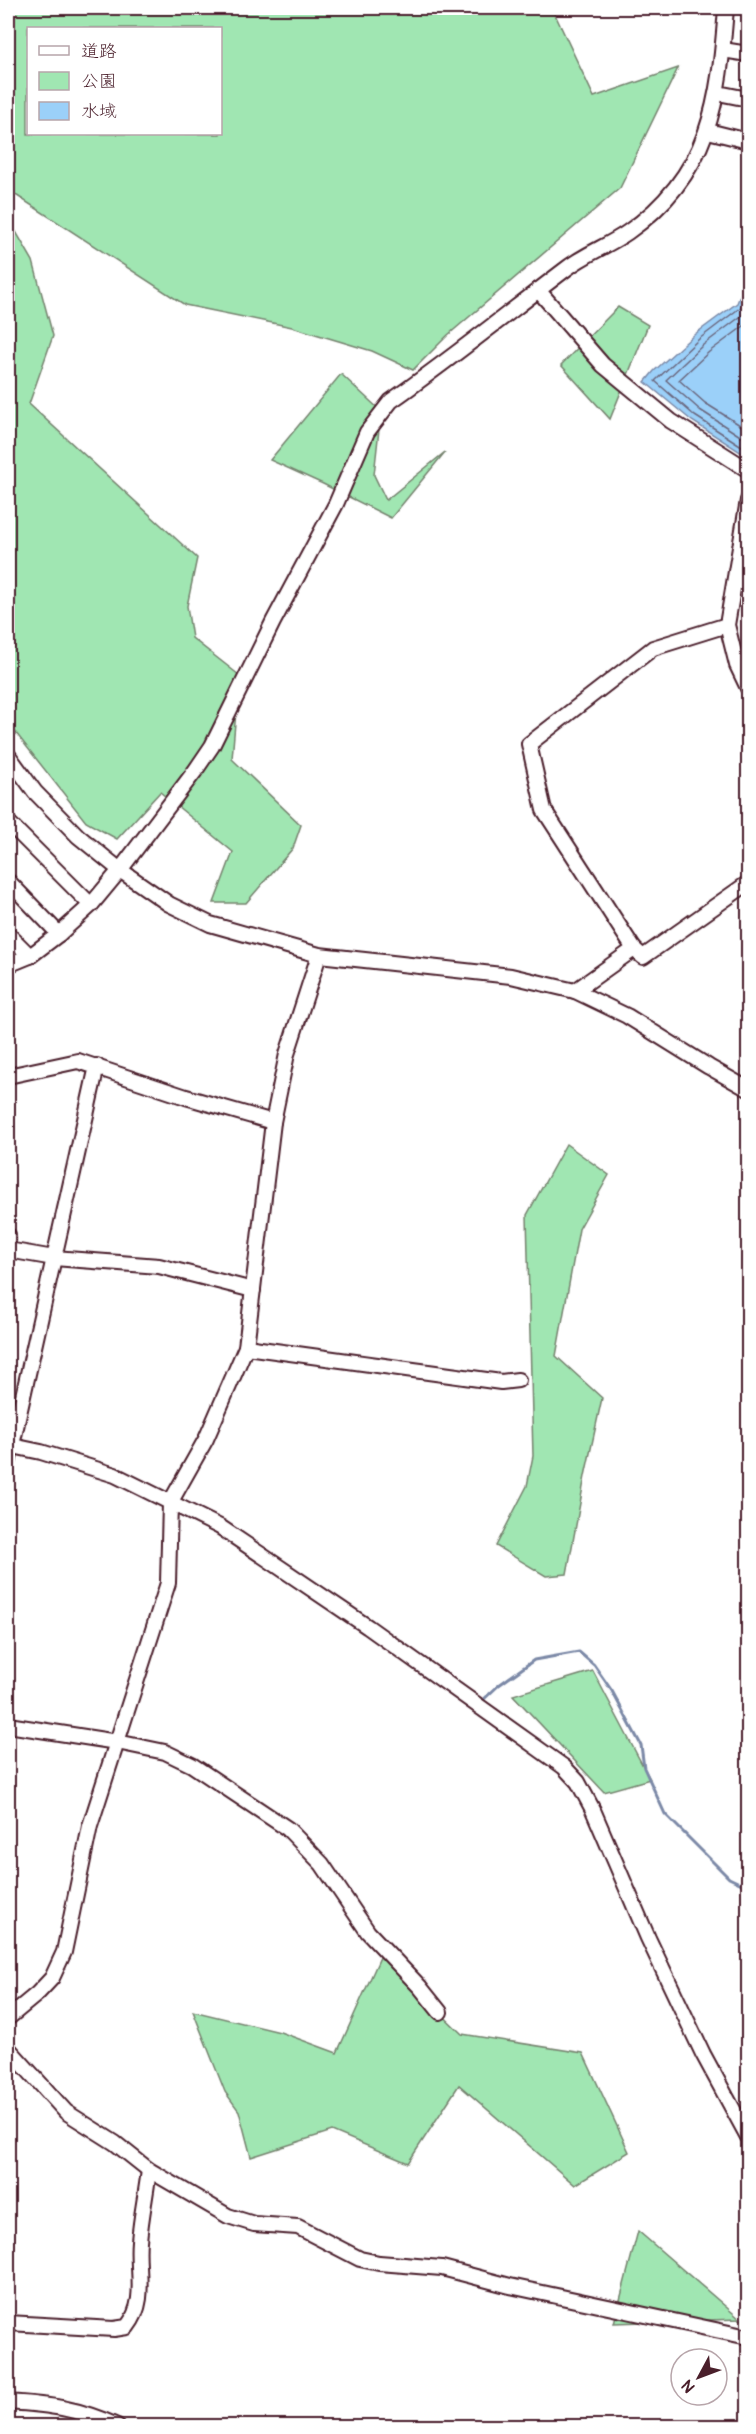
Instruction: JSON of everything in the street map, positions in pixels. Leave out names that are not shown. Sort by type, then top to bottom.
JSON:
[{"type":"street","points":[[8,964],[30,956],[91,905],[120,870],[212,746],[273,622],[336,504],[367,432],[391,401],[580,258],[627,233],[656,211],[676,188],[699,152],[708,130],[718,93],[726,8]]},
{"type":"street","points":[[723,50],[748,54]]},
{"type":"street","points":[[718,93],[748,99]]},
{"type":"street","points":[[708,130],[748,141]]},
{"type":"street","points":[[538,290],[603,365],[671,421],[748,470]]},
{"type":"street","points":[[748,500],[728,625],[737,665],[748,688]]},
{"type":"street","points":[[728,625],[653,648],[529,744],[544,810],[634,949],[643,957],[748,883]]},
{"type":"street","points":[[9,760],[78,836],[120,870],[169,904],[210,924],[319,955],[511,976],[574,991],[627,1016],[709,1068],[748,1089]]},
{"type":"street","points":[[8,822],[91,905]]},
{"type":"street","points":[[8,881],[59,934]]},
{"type":"street","points":[[8,934],[30,956]]},
{"type":"street","points":[[574,991],[634,949]]},
{"type":"street","points":[[8,2018],[52,1978],[64,1952],[90,1826],[168,1583],[170,1503],[206,1438],[246,1347],[273,1122],[287,1054],[319,955]]},
{"type":"street","points":[[8,1076],[78,1061],[186,1097],[273,1122]]},
{"type":"street","points":[[8,1463],[10,1445],[97,1066]]},
{"type":"street","points":[[8,1235],[8,1250],[54,1258],[159,1266],[253,1290]]},
{"type":"street","points":[[246,1347],[501,1382],[518,1380]]},
{"type":"street","points":[[10,1445],[115,1475],[220,1527],[539,1749],[578,1782],[703,2054],[748,2137]]},
{"type":"street","points":[[8,1725],[165,1752],[192,1765],[288,1829],[322,1864],[368,1932],[420,1987],[440,2012]]},
{"type":"street","points":[[8,2048],[66,2112],[115,2143],[150,2170],[228,2216],[255,2224],[298,2227],[360,2259],[379,2263],[442,2268],[510,2286],[748,2337]]},
{"type":"street","points":[[8,2323],[114,2329],[127,2327],[133,2320],[141,2300],[139,2241],[150,2170]]},
{"type":"street","points":[[8,2402],[58,2406],[96,2417],[117,2427]]},
{"type":"green space","points":[[8,8],[552,8],[594,97],[678,68],[620,188],[448,335],[413,370],[372,351],[292,327],[185,305],[8,190]]},
{"type":"green space","points":[[8,218],[33,261],[53,336],[29,404],[197,558],[187,606],[192,638],[239,675],[232,759],[301,825],[293,848],[246,903],[214,903],[233,852],[160,792],[117,839],[86,822],[8,723]]},
{"type":"green space","points":[[618,307],[648,325],[610,419],[561,365]]},
{"type":"green space","points":[[341,374],[381,411],[374,475],[386,500],[445,452],[391,518],[270,460]]},
{"type":"green space","points":[[566,1144],[609,1175],[579,1229],[556,1356],[602,1398],[567,1574],[546,1576],[496,1546],[527,1486],[533,1456],[527,1215]]},
{"type":"green space","points":[[593,1671],[650,1779],[604,1792],[513,1695]]},
{"type":"green space","points":[[381,1955],[462,2034],[583,2053],[629,2152],[575,2185],[459,2085],[408,2163],[332,2131],[251,2157],[239,2111],[225,2092],[193,2011],[280,2032],[337,2053]]},
{"type":"green space","points":[[638,2231],[740,2319],[614,2323]]},
{"type":"water","points":[[748,276],[748,457],[692,421],[645,382],[695,334],[737,303]]},
{"type":"waterway","points":[[482,1701],[499,1685],[534,1660],[579,1652],[594,1665],[612,1691],[641,1745],[644,1768],[665,1814],[729,1878],[748,1887]]}]
